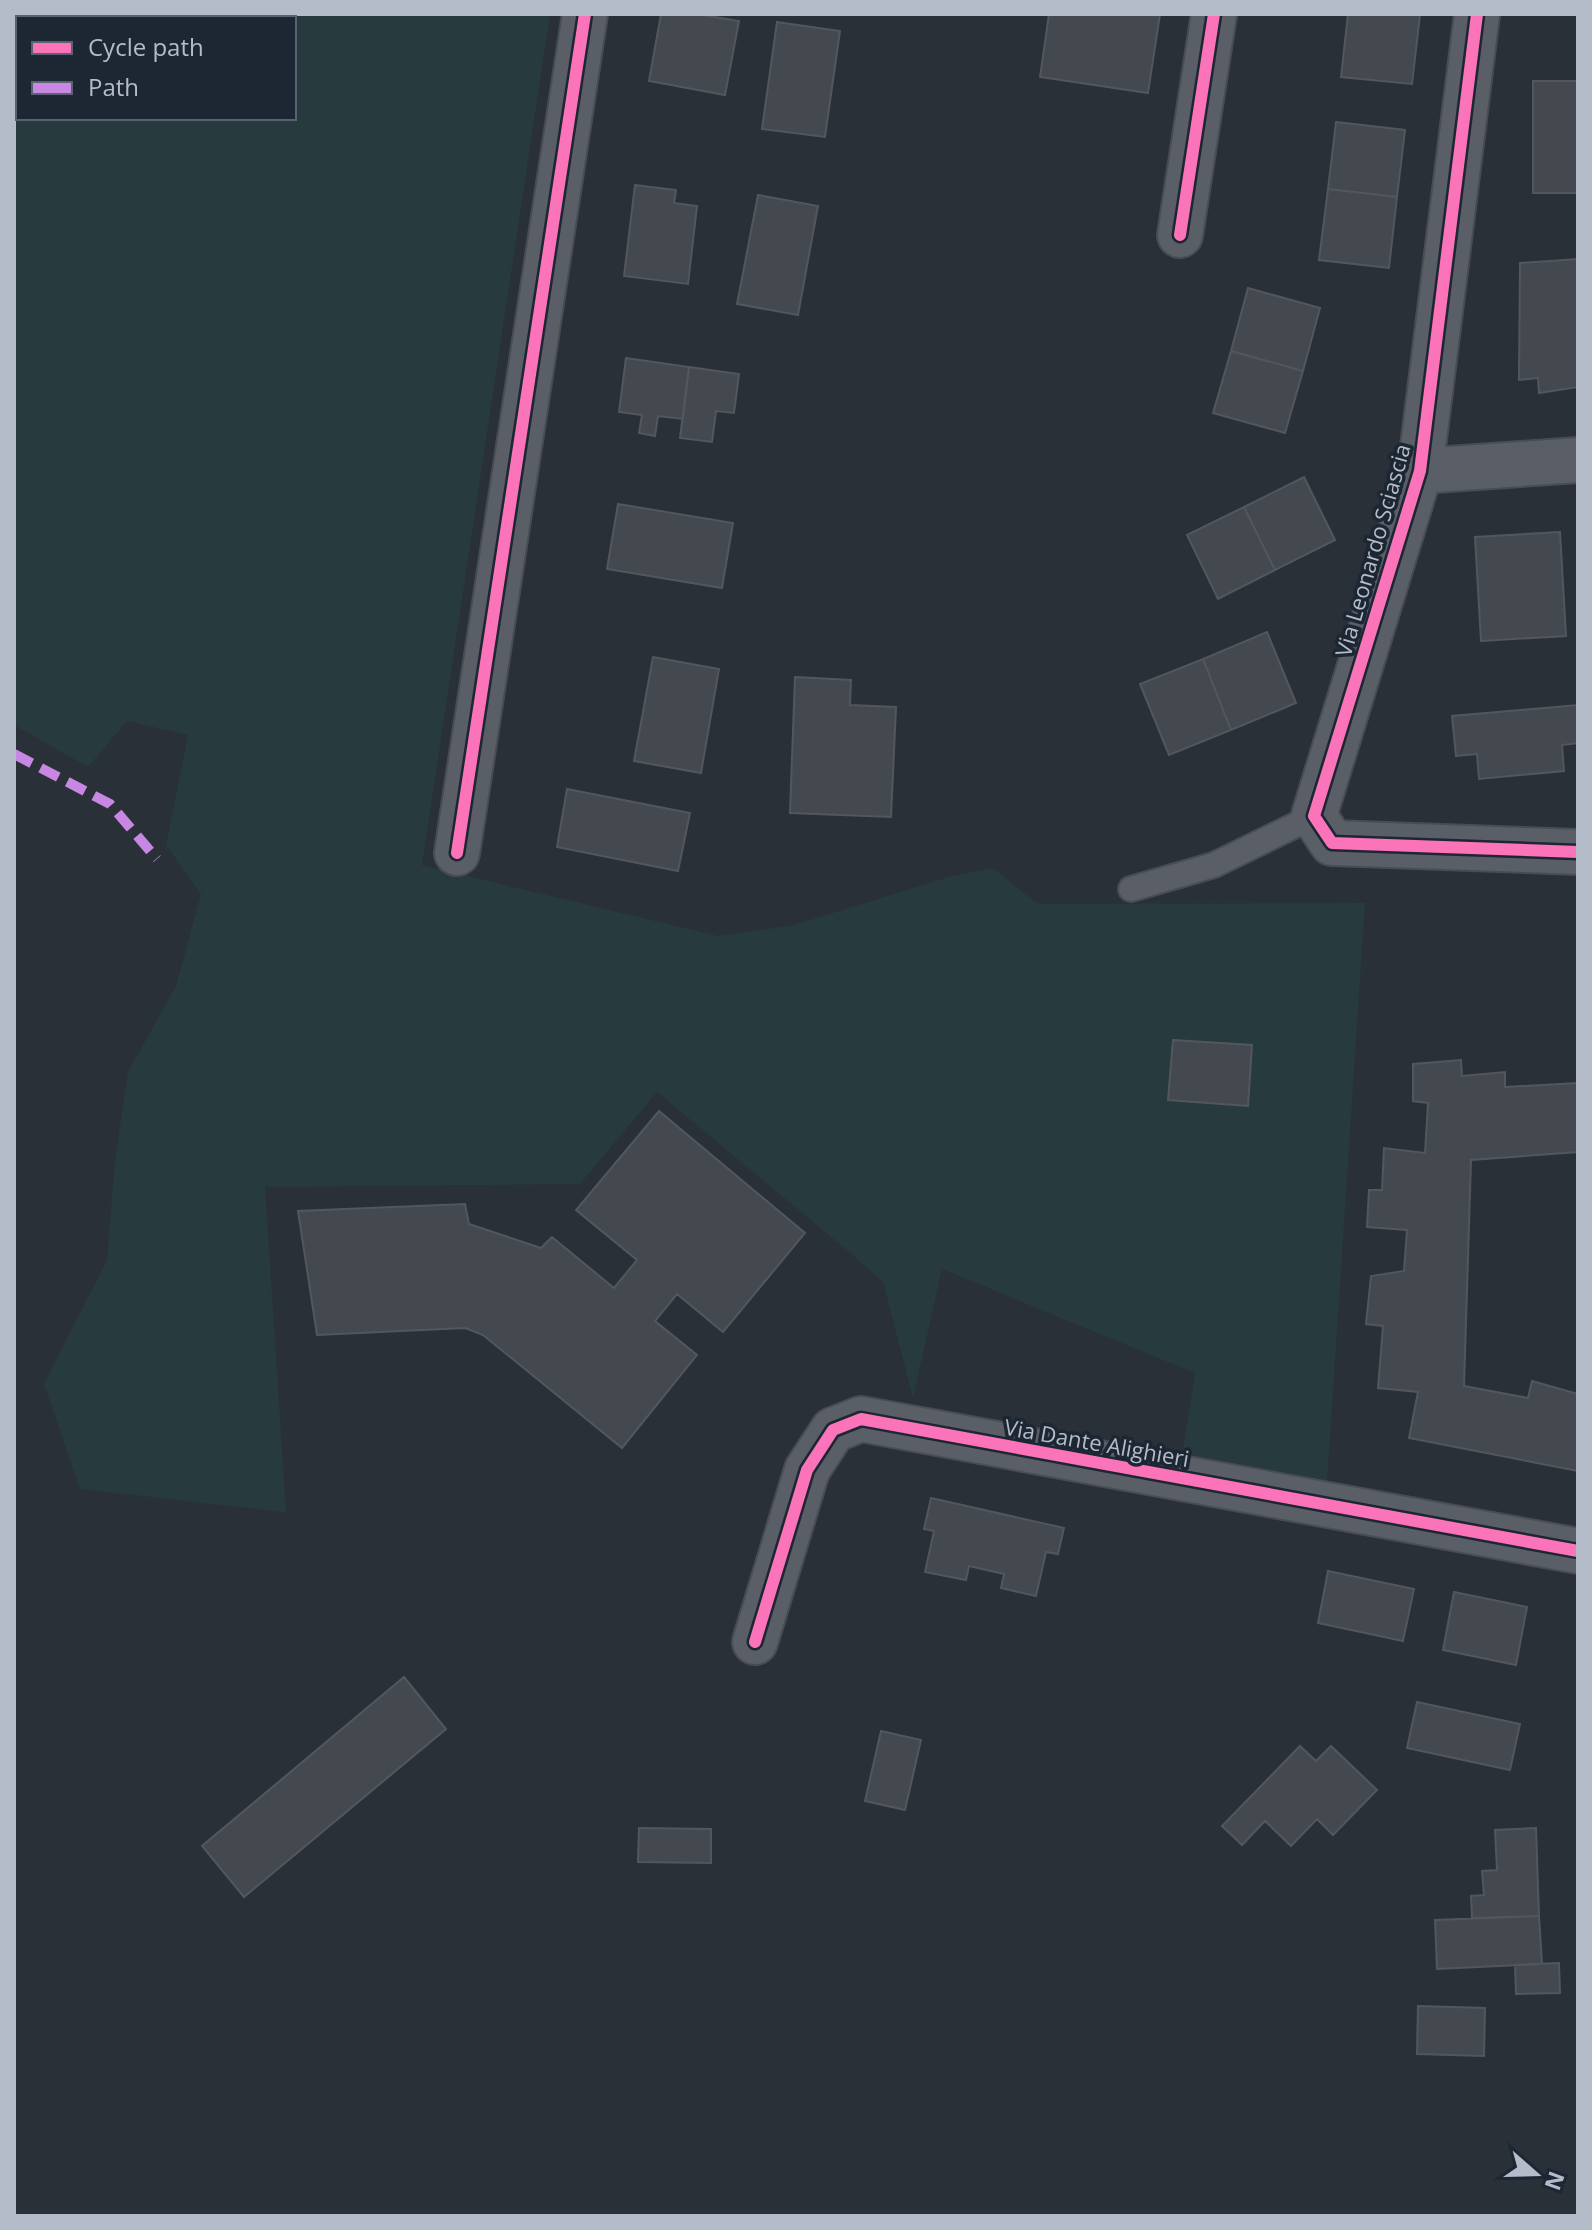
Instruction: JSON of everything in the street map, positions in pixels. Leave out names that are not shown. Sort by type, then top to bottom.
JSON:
[{"type":"street","points":[[457,853],[585,14]]},
{"type":"street","points":[[1180,235],[1214,14]]},
{"type":"street","name":"Via Leonardo Sciascia","points":[[1314,816],[1420,471],[1477,14]]},
{"type":"street","points":[[1420,471],[1578,460]]},
{"type":"street","points":[[1314,816],[1332,843],[1578,852]]},
{"type":"street","name":"Via Dante Alighieri","points":[[755,1642],[807,1470],[833,1430],[861,1419],[1578,1551]]},
{"type":"lane","points":[[1131,889],[1214,865],[1314,816]]},
{"type":"green space","points":[[550,14],[422,865],[718,936],[794,925],[952,876],[993,868],[1038,904],[1365,903],[1327,1483],[1182,1455],[1195,1373],[942,1269],[913,1398],[883,1282],[657,1092],[580,1184],[265,1187],[286,1512],[80,1489],[44,1384],[107,1260],[115,1160],[128,1072],[176,986],[201,894],[166,845],[188,735],[127,721],[88,767],[14,725],[14,34],[16,120],[296,120],[296,16],[125,16]]},
{"type":"building","points":[[661,14],[697,14],[739,21],[725,95],[649,81]]},
{"type":"building","points":[[1049,14],[1160,14],[1148,93],[1040,77]]},
{"type":"building","points":[[1348,14],[1420,15],[1412,84],[1341,77]]},
{"type":"building","points":[[777,22],[840,31],[825,137],[762,129]]},
{"type":"building","points":[[1533,81],[1578,81],[1578,193],[1533,193]]},
{"type":"building","points":[[1336,122],[1405,130],[1397,197],[1328,189]]},
{"type":"building","points":[[635,185],[676,190],[674,203],[697,206],[688,284],[624,276]]},
{"type":"building","points":[[1328,189],[1397,197],[1389,268],[1319,260]]},
{"type":"building","points":[[758,195],[818,206],[798,315],[737,304]]},
{"type":"building","points":[[1578,259],[1578,387],[1539,393],[1538,378],[1519,380],[1520,263]]},
{"type":"building","points":[[1248,288],[1320,308],[1303,371],[1231,351]]},
{"type":"building","points":[[1231,351],[1303,371],[1285,433],[1213,413]]},
{"type":"building","points":[[626,358],[689,367],[683,419],[658,416],[655,436],[639,433],[642,415],[619,412]]},
{"type":"building","points":[[689,367],[739,374],[734,413],[716,411],[712,442],[680,438]]},
{"type":"building","points":[[1304,477],[1335,540],[1275,570],[1244,507]]},
{"type":"building","points":[[618,504],[733,523],[722,588],[607,569]]},
{"type":"building","points":[[1244,507],[1275,570],[1218,599],[1187,535]]},
{"type":"building","points":[[1560,532],[1566,636],[1481,641],[1475,537]]},
{"type":"building","points":[[1267,632],[1296,703],[1231,730],[1203,659]]},
{"type":"building","points":[[653,657],[719,669],[701,773],[634,761]]},
{"type":"building","points":[[1203,659],[1231,730],[1169,755],[1140,684]]},
{"type":"building","points":[[795,677],[851,680],[850,705],[896,707],[891,817],[790,813]]},
{"type":"building","points":[[1578,705],[1578,743],[1562,745],[1564,771],[1479,779],[1477,754],[1456,756],[1452,716]]},
{"type":"building","points":[[567,789],[690,813],[678,871],[557,847]]},
{"type":"building","points":[[1173,1040],[1252,1045],[1248,1106],[1168,1100]]},
{"type":"building","points":[[1461,1060],[1462,1076],[1505,1072],[1505,1087],[1578,1083],[1578,1152],[1471,1160],[1464,1386],[1528,1398],[1532,1381],[1578,1394],[1578,1471],[1409,1438],[1418,1392],[1378,1388],[1383,1326],[1366,1324],[1371,1276],[1404,1271],[1407,1230],[1367,1227],[1369,1190],[1382,1190],[1384,1148],[1425,1153],[1428,1103],[1413,1101],[1413,1064]]},
{"type":"building","points":[[659,1111],[805,1233],[723,1332],[677,1294],[655,1321],[697,1355],[622,1448],[483,1335],[465,1328],[317,1335],[298,1211],[465,1204],[469,1224],[541,1248],[552,1237],[614,1288],[637,1260],[576,1210]]},
{"type":"building","points":[[931,1498],[1064,1528],[1058,1554],[1046,1552],[1036,1596],[1001,1588],[1004,1574],[969,1566],[966,1580],[925,1572],[934,1531],[924,1529]]},
{"type":"building","points":[[1328,1571],[1414,1589],[1403,1641],[1318,1623]]},
{"type":"building","points":[[1454,1592],[1527,1607],[1516,1665],[1443,1650]]},
{"type":"building","points":[[404,1677],[446,1729],[244,1897],[202,1846]]},
{"type":"building","points":[[1417,1702],[1520,1724],[1510,1770],[1407,1748]]},
{"type":"building","points":[[881,1731],[921,1740],[905,1810],[865,1801]]},
{"type":"building","points":[[1300,1746],[1316,1761],[1331,1746],[1377,1790],[1333,1835],[1317,1819],[1291,1846],[1265,1821],[1242,1845],[1222,1826]]},
{"type":"building","points":[[639,1828],[711,1829],[711,1863],[638,1862]]},
{"type":"building","points":[[1536,1828],[1539,1916],[1472,1918],[1471,1896],[1484,1895],[1482,1871],[1497,1870],[1495,1830]]},
{"type":"building","points":[[1539,1916],[1542,1964],[1437,1969],[1435,1920]]},
{"type":"building","points":[[1559,1963],[1560,1993],[1516,1994],[1515,1965]]},
{"type":"building","points":[[1418,2006],[1485,2008],[1484,2056],[1417,2054]]},
{"type":"marked path","points":[[14,754],[110,804],[157,859]]},
{"type":"cycle path","points":[[457,853],[585,14]]},
{"type":"cycle path","points":[[1180,235],[1214,14]]},
{"type":"cycle path","points":[[1477,14],[1420,471],[1314,816],[1332,843],[1578,852]]},
{"type":"cycle path","points":[[755,1642],[807,1470],[833,1430],[861,1419],[1578,1551]]}]
